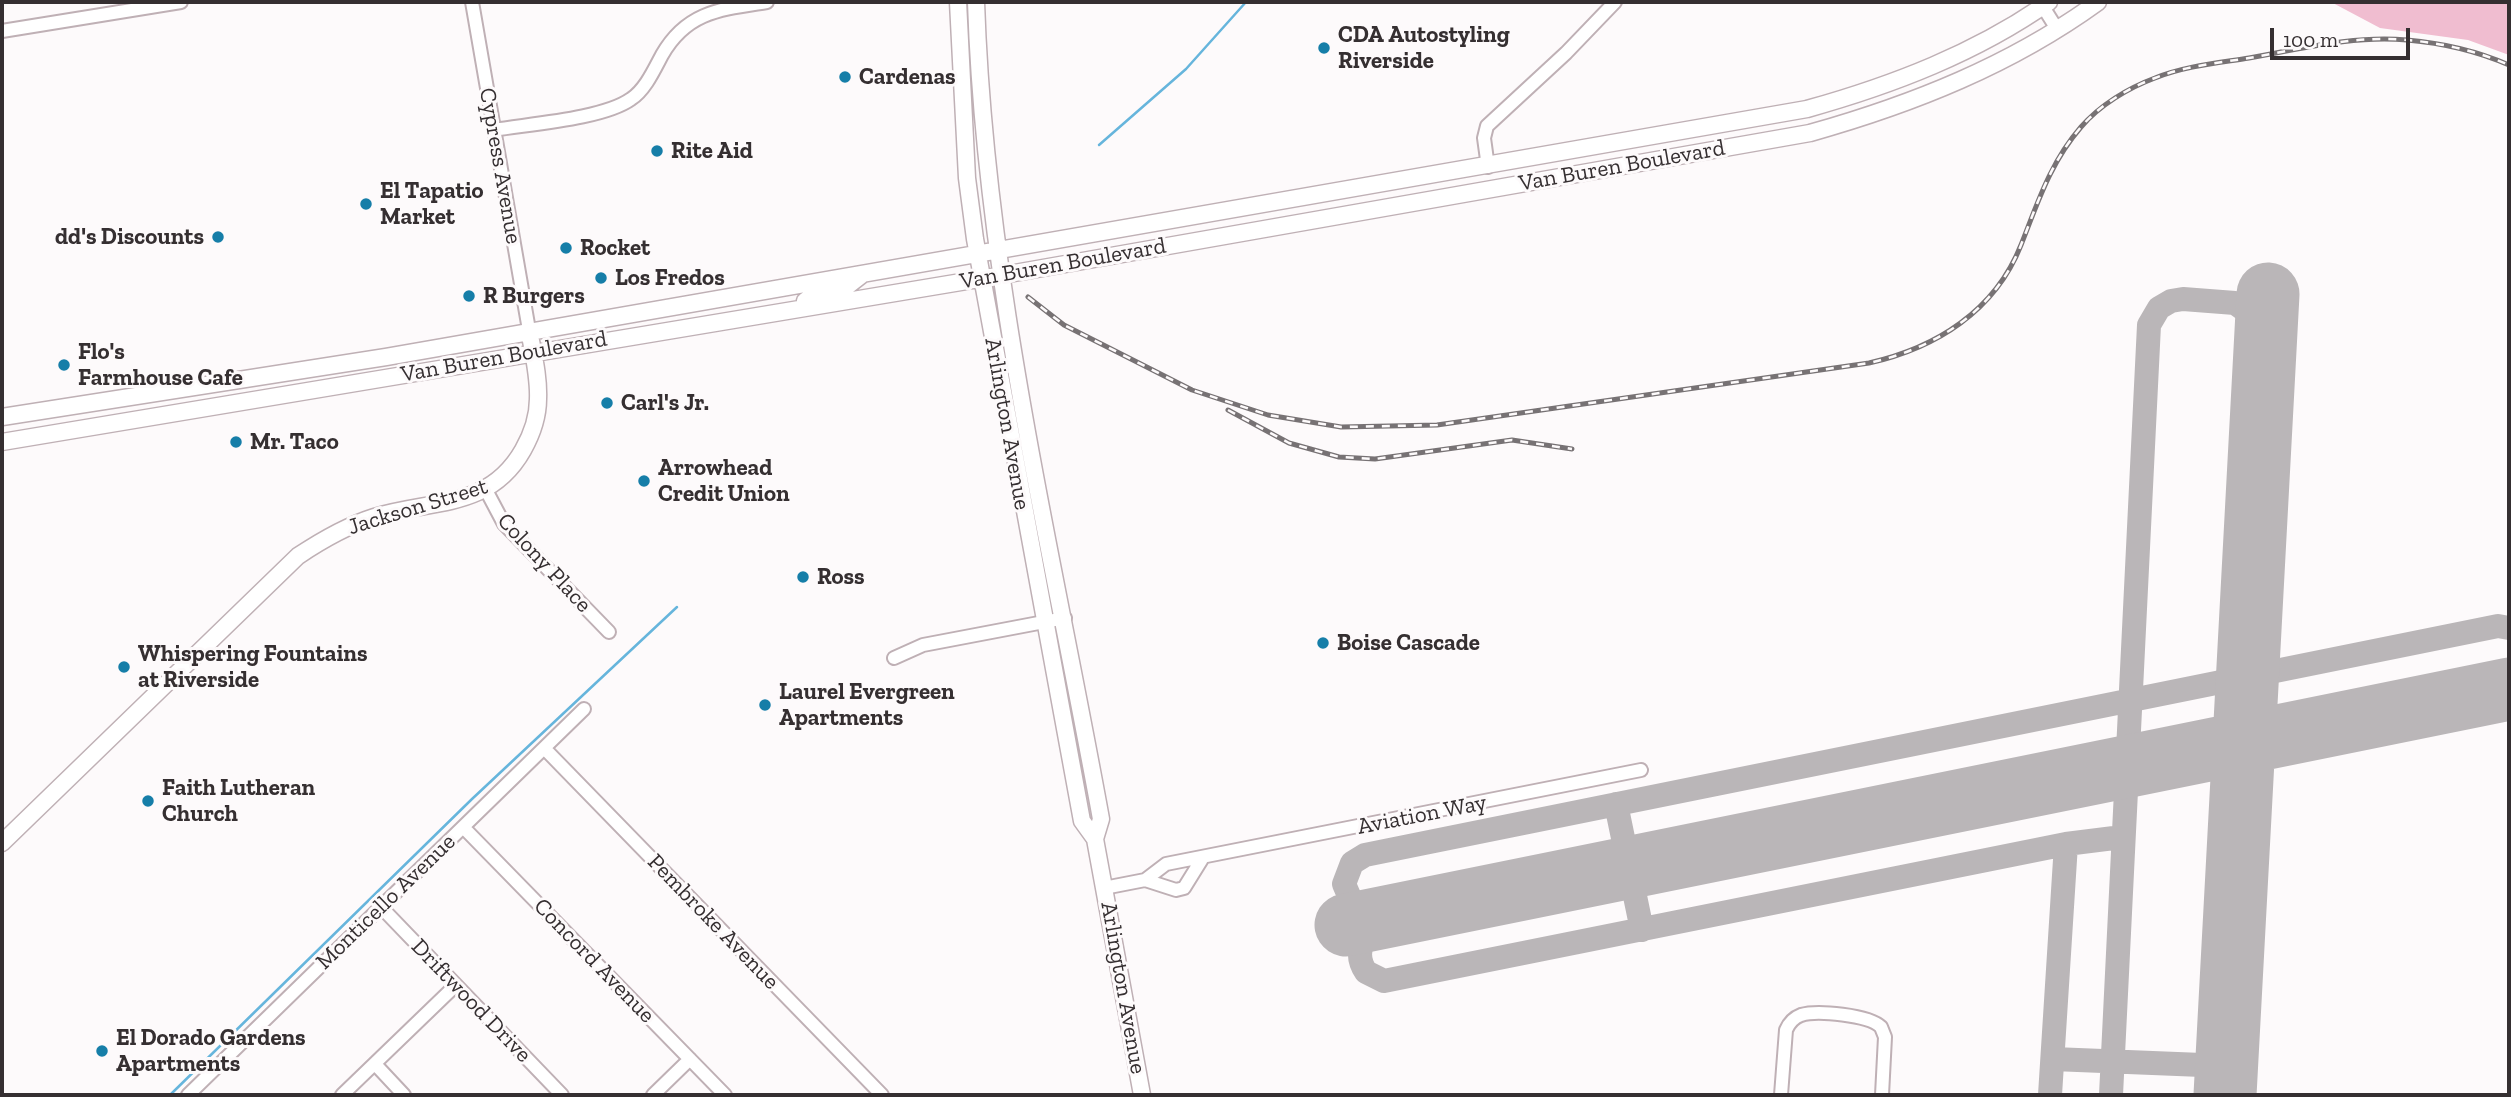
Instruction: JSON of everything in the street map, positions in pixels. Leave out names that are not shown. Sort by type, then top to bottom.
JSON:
[{"type":"main road","name":"Arlington Avenue","points":[[958,2],[967,178],[977,253],[1043,622],[1082,821],[1095,839],[1142,1095]]},
{"type":"main road","name":"Arlington Avenue","points":[[973,2],[984,131],[999,249],[1033,461],[1065,618],[1101,819],[1095,839]]},
{"type":"main road","name":"Van Buren Boulevard","points":[[2,442],[800,306],[1003,275],[1810,133],[1878,113],[1998,64],[2098,2]]},
{"type":"main road","name":"Van Buren Boulevard","points":[[2,417],[796,285],[1717,127],[1848,97],[1964,52],[2044,3]]},
{"type":"main road","points":[[800,306],[816,293],[845,288],[865,273]]},
{"type":"main road","points":[[711,322],[735,308],[785,298],[796,285]]},
{"type":"main road","name":"Jackson Street","points":[[2,842],[298,556],[335,533],[369,519],[454,501],[486,490],[500,481],[530,438],[538,401],[529,330]]},
{"type":"main road","points":[[244,378],[247,401]]},
{"type":"street","points":[[2,31],[108,8],[181,2]]},
{"type":"street","name":"Cypress Avenue","points":[[472,2],[529,330]]},
{"type":"street","points":[[494,130],[607,110],[632,99],[649,78],[668,45],[686,25],[715,10],[768,2]]},
{"type":"street","points":[[1488,167],[1484,138],[1487,126],[1566,53],[1615,2]]},
{"type":"street","points":[[2044,3],[2057,29]]},
{"type":"street","name":"Colony Place","points":[[486,490],[504,524],[609,632]]},
{"type":"street","points":[[894,658],[923,645],[1065,618]]},
{"type":"street","name":"Monticello Avenue","points":[[188,1095],[584,709]]},
{"type":"street","name":"Pembroke Avenue","points":[[544,748],[883,1095]]},
{"type":"street","name":"Aviation Way","points":[[1104,888],[1145,880],[1166,864],[1641,770]]},
{"type":"street","name":"Concord Avenue","points":[[463,827],[725,1095]]},
{"type":"street","name":"Aviation Way","points":[[1145,880],[1176,890],[1184,888],[1202,859]]},
{"type":"street","name":"Driftwood Drive","points":[[381,907],[562,1095]]},
{"type":"street","points":[[342,1095],[456,985]]},
{"type":"street","points":[[1781,1095],[1786,1030],[1790,1021],[1805,1014],[1862,1016],[1881,1027],[1885,1037],[1882,1095]]},
{"type":"street","points":[[653,1095],[690,1059]]},
{"type":"street","points":[[375,1064],[404,1095]]},
{"type":"shaded area","points":[[2331,2],[2509,2],[2509,55],[2468,40],[2380,28]]},
{"type":"waterway","points":[[1099,145],[1186,69],[1246,2]]},
{"type":"waterway","points":[[170,1095],[472,799],[677,607]]},
{"type":"taxiway","points":[[2111,1095],[2149,325],[2159,308],[2171,301],[2183,299],[2235,303],[2267,326]]},
{"type":"taxiway","points":[[2122,837],[2066,844],[1384,981],[1366,972],[1360,957],[1363,943],[1381,917],[1353,905],[1344,884],[1352,863],[1365,855],[2498,626],[2509,628]]},
{"type":"taxiway","points":[[1616,804],[1642,930]]},
{"type":"taxiway","points":[[2050,1095],[2066,844]]},
{"type":"taxiway","points":[[2053,1059],[2227,1066]]},
{"type":"runway","points":[[2225,1095],[2268,294]]},
{"type":"runway","points":[[1346,925],[2509,689]]},
{"type":"railway","points":[[1028,297],[1064,325],[1192,390],[1268,415],[1341,427],[1437,425],[1869,363],[1917,348],[1960,323],[1979,307],[1996,289],[2010,268],[2046,183],[2070,141],[2097,111],[2145,82],[2190,68],[2367,39],[2407,40],[2446,46],[2509,65]]},
{"type":"railway","points":[[1228,410],[1289,443],[1339,457],[1375,459],[1512,440],[1572,449]]},
{"type":"place","name":"CDA Autostyling Riverside","points":[[1324,48]]},
{"type":"place","name":"Cardenas","points":[[845,77]]},
{"type":"place","name":"Rite Aid","points":[[657,151]]},
{"type":"place","name":"El Tapatio Market","points":[[366,204]]},
{"type":"place","name":"dd's Discounts","points":[[218,237]]},
{"type":"place","name":"Rocket","points":[[566,248]]},
{"type":"place","name":"Los Fredos","points":[[601,278]]},
{"type":"place","name":"R Burgers","points":[[469,296]]},
{"type":"place","name":"Flo's Farmhouse Cafe","points":[[64,365]]},
{"type":"place","name":"Carl's Jr.","points":[[607,403]]},
{"type":"place","name":"Mr. Taco","points":[[236,442]]},
{"type":"place","name":"Arrowhead Credit Union","points":[[644,481]]},
{"type":"place","name":"Ross","points":[[803,577]]},
{"type":"place","name":"Boise Cascade","points":[[1323,643]]},
{"type":"place","name":"Whispering Fountains at Riverside","points":[[124,667]]},
{"type":"place","name":"Laurel Evergreen Apartments","points":[[765,705]]},
{"type":"place","name":"Faith Lutheran Church","points":[[148,801]]},
{"type":"place","name":"El Dorado Gardens Apartments","points":[[102,1051]]}]
